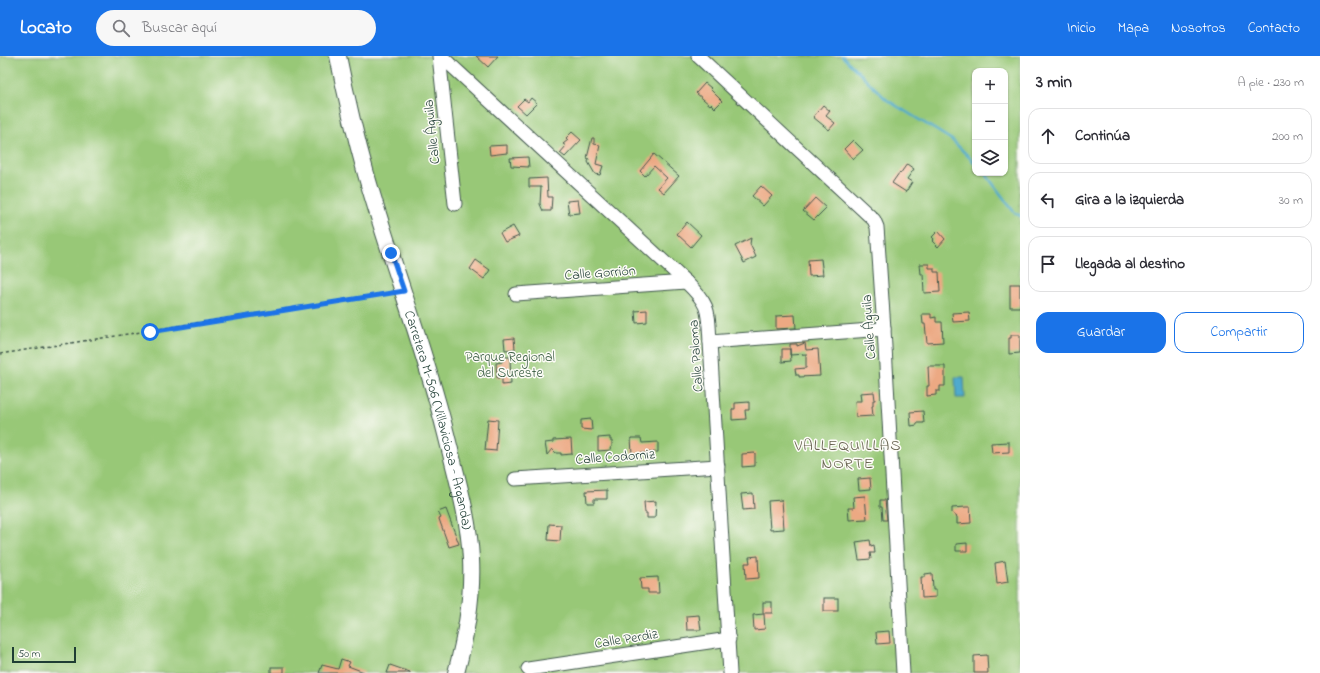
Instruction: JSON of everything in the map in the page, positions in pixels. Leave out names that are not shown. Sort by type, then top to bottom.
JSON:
[{"type":"main road","name":"Carretera M-506 (Villaviciosa - Arganda)","points":[[338,56],[366,175],[438,402],[469,533],[471,588],[466,628],[456,673]]},
{"type":"street","name":"Calle Águila","points":[[440,56],[455,204]]},
{"type":"street","name":"Calle Paloma","points":[[440,56],[686,282],[706,305],[708,311],[730,673]]},
{"type":"street","name":"Calle Águila","points":[[698,56],[874,220],[877,227],[903,673]]},
{"type":"street","name":"Calle Gorrión","points":[[516,294],[686,282]]},
{"type":"street","points":[[710,342],[884,329]]},
{"type":"street","name":"Calle Codorniz","points":[[515,479],[718,466]]},
{"type":"street","name":"Calle Perdiz","points":[[528,669],[729,639]]},
{"type":"path","points":[[0,354],[404,291]]},
{"type":"green space","name":"Parque Regional del Sureste","points":[[0,56],[1020,56],[1020,673],[0,673]]},
{"type":"water","points":[[955,377],[964,377],[965,398],[956,398]]},
{"type":"building","points":[[476,56],[498,56],[488,67]]},
{"type":"building","points":[[705,83],[722,101],[715,108],[696,93]]},
{"type":"building","points":[[531,98],[537,103],[526,114],[517,106],[524,99],[528,102]]},
{"type":"building","points":[[823,105],[830,111],[826,116],[835,123],[829,130],[813,117]]},
{"type":"building","points":[[572,132],[581,140],[565,157],[560,153],[566,146],[563,144],[568,140],[566,138]]},
{"type":"building","points":[[592,138],[594,138],[594,144],[600,145],[596,164],[603,166],[600,175],[595,174],[588,162],[589,159],[587,158]]},
{"type":"building","points":[[853,140],[863,150],[853,159],[844,149]]},
{"type":"building","points":[[507,145],[507,153],[490,155],[489,146]]},
{"type":"building","points":[[654,154],[679,176],[664,193],[658,188],[667,178],[654,166],[645,176],[640,171]]},
{"type":"building","points":[[528,157],[529,167],[511,166],[510,158]]},
{"type":"building","points":[[907,164],[914,169],[907,179],[912,182],[906,192],[892,183]]},
{"type":"building","points":[[547,178],[548,197],[552,197],[551,211],[543,211],[540,204],[541,187],[529,187],[529,179]]},
{"type":"building","points":[[761,186],[772,196],[763,206],[752,196]]},
{"type":"building","points":[[815,198],[826,208],[814,220],[803,211]]},
{"type":"building","points":[[578,200],[580,213],[569,214],[567,201]]},
{"type":"building","points":[[687,222],[701,235],[691,247],[677,234]]},
{"type":"building","points":[[513,226],[519,236],[505,242],[500,233]]},
{"type":"building","points":[[938,231],[945,239],[938,247],[932,241],[934,239],[932,237]]},
{"type":"building","points":[[751,238],[750,244],[756,257],[744,263],[735,246]]},
{"type":"building","points":[[821,259],[823,275],[809,276],[808,260]]},
{"type":"building","points":[[476,260],[490,270],[484,279],[470,269]]},
{"type":"building","points":[[920,264],[929,264],[929,268],[934,268],[934,272],[939,272],[940,292],[924,293],[923,274],[921,274]]},
{"type":"building","points":[[1010,284],[1020,284],[1020,307],[1010,307]]},
{"type":"building","points":[[647,310],[647,322],[636,323],[635,311]]},
{"type":"building","points":[[969,312],[970,321],[953,322],[952,313]]},
{"type":"building","points":[[922,314],[931,314],[931,318],[936,317],[936,322],[942,322],[943,342],[927,343],[925,324],[923,324]]},
{"type":"building","points":[[795,315],[796,328],[776,329],[776,316]]},
{"type":"building","points":[[1011,335],[1020,335],[1020,353],[1009,354],[1009,338],[1011,338]]},
{"type":"building","points":[[514,338],[515,349],[505,350],[504,339]]},
{"type":"building","points":[[805,343],[806,350],[818,349],[820,376],[799,377],[799,375],[796,375],[795,369],[806,368],[806,354],[790,355],[790,344],[797,344],[797,346]]},
{"type":"building","points":[[782,349],[790,349],[791,361],[782,362]]},
{"type":"building","points":[[502,357],[510,357],[511,384],[502,385],[502,378],[497,378],[496,363],[502,362]]},
{"type":"building","points":[[928,366],[945,366],[945,386],[940,386],[940,391],[936,391],[936,395],[927,396],[927,386],[929,386]]},
{"type":"building","points":[[874,392],[875,400],[873,400],[872,406],[873,416],[856,417],[855,401],[861,401],[860,393]]},
{"type":"building","points":[[749,402],[749,410],[745,410],[746,419],[732,420],[732,409],[735,409],[735,403]]},
{"type":"building","points":[[923,411],[924,423],[917,423],[917,425],[911,426],[910,412]]},
{"type":"building","points":[[488,419],[498,420],[496,451],[485,450]]},
{"type":"building","points":[[591,419],[592,430],[581,429],[581,420]]},
{"type":"building","points":[[610,437],[610,440],[612,440],[611,450],[598,451],[598,438]]},
{"type":"building","points":[[631,438],[641,438],[642,443],[658,442],[658,452],[632,454]]},
{"type":"building","points":[[571,439],[572,454],[561,455],[561,453],[556,453],[552,449],[547,455],[545,443],[553,442],[553,440]]},
{"type":"building","points":[[1009,442],[1009,452],[992,453],[991,443]]},
{"type":"building","points":[[755,453],[755,466],[742,467],[742,454]]},
{"type":"building","points":[[870,478],[871,489],[859,490],[858,479]]},
{"type":"building","points":[[607,490],[607,499],[594,499],[594,503],[587,503],[586,491]]},
{"type":"building","points":[[753,493],[754,509],[743,510],[741,494]]},
{"type":"building","points":[[865,496],[867,519],[849,520],[848,508],[854,508],[853,497]]},
{"type":"building","points":[[782,500],[784,529],[770,530],[768,501]]},
{"type":"building","points":[[880,500],[885,500],[887,520],[883,520]]},
{"type":"building","points":[[656,501],[655,518],[647,518],[644,502]]},
{"type":"building","points":[[970,507],[971,523],[957,524],[957,517],[952,513],[952,508]]},
{"type":"building","points":[[446,509],[459,544],[449,547],[438,512]]},
{"type":"building","points":[[549,524],[561,525],[560,541],[548,540]]},
{"type":"building","points":[[870,540],[871,546],[874,545],[875,553],[870,553],[871,559],[859,560],[856,542]]},
{"type":"building","points":[[967,543],[967,551],[956,551],[956,544]]},
{"type":"building","points":[[758,556],[759,578],[746,579],[745,563],[750,563],[749,557]]},
{"type":"building","points":[[1005,561],[1008,582],[997,584],[995,563]]},
{"type":"building","points":[[932,573],[933,590],[936,590],[936,597],[922,598],[921,577],[925,577],[925,574]]},
{"type":"building","points":[[658,577],[659,593],[648,593],[648,589],[641,589],[640,578]]},
{"type":"building","points":[[824,598],[838,598],[838,611],[824,611]]},
{"type":"building","points":[[763,602],[772,602],[772,613],[763,613]]},
{"type":"building","points":[[764,614],[765,629],[754,630],[753,615]]},
{"type":"building","points":[[699,615],[701,630],[687,630],[686,616]]},
{"type":"building","points":[[889,631],[890,643],[877,644],[876,632]]},
{"type":"building","points":[[987,655],[988,673],[974,673],[974,656]]},
{"type":"building","points":[[341,659],[350,662],[348,666],[364,673],[319,673],[322,665],[338,669]]},
{"type":"building","points":[[390,665],[410,672],[410,673],[387,673]]},
{"type":"building","points":[[271,667],[284,667],[284,673],[271,673]]},
{"type":"waterway","points":[[842,56],[887,100],[952,140],[972,160]]},
{"type":"waterway","points":[[987,176],[1014,212],[1020,216]]},
{"type":"district","name":"VALLEQUILLAS NORTE","points":[[848,453]]},
{"type":"route","points":[[150,332],[404,291],[391,253]]}]
